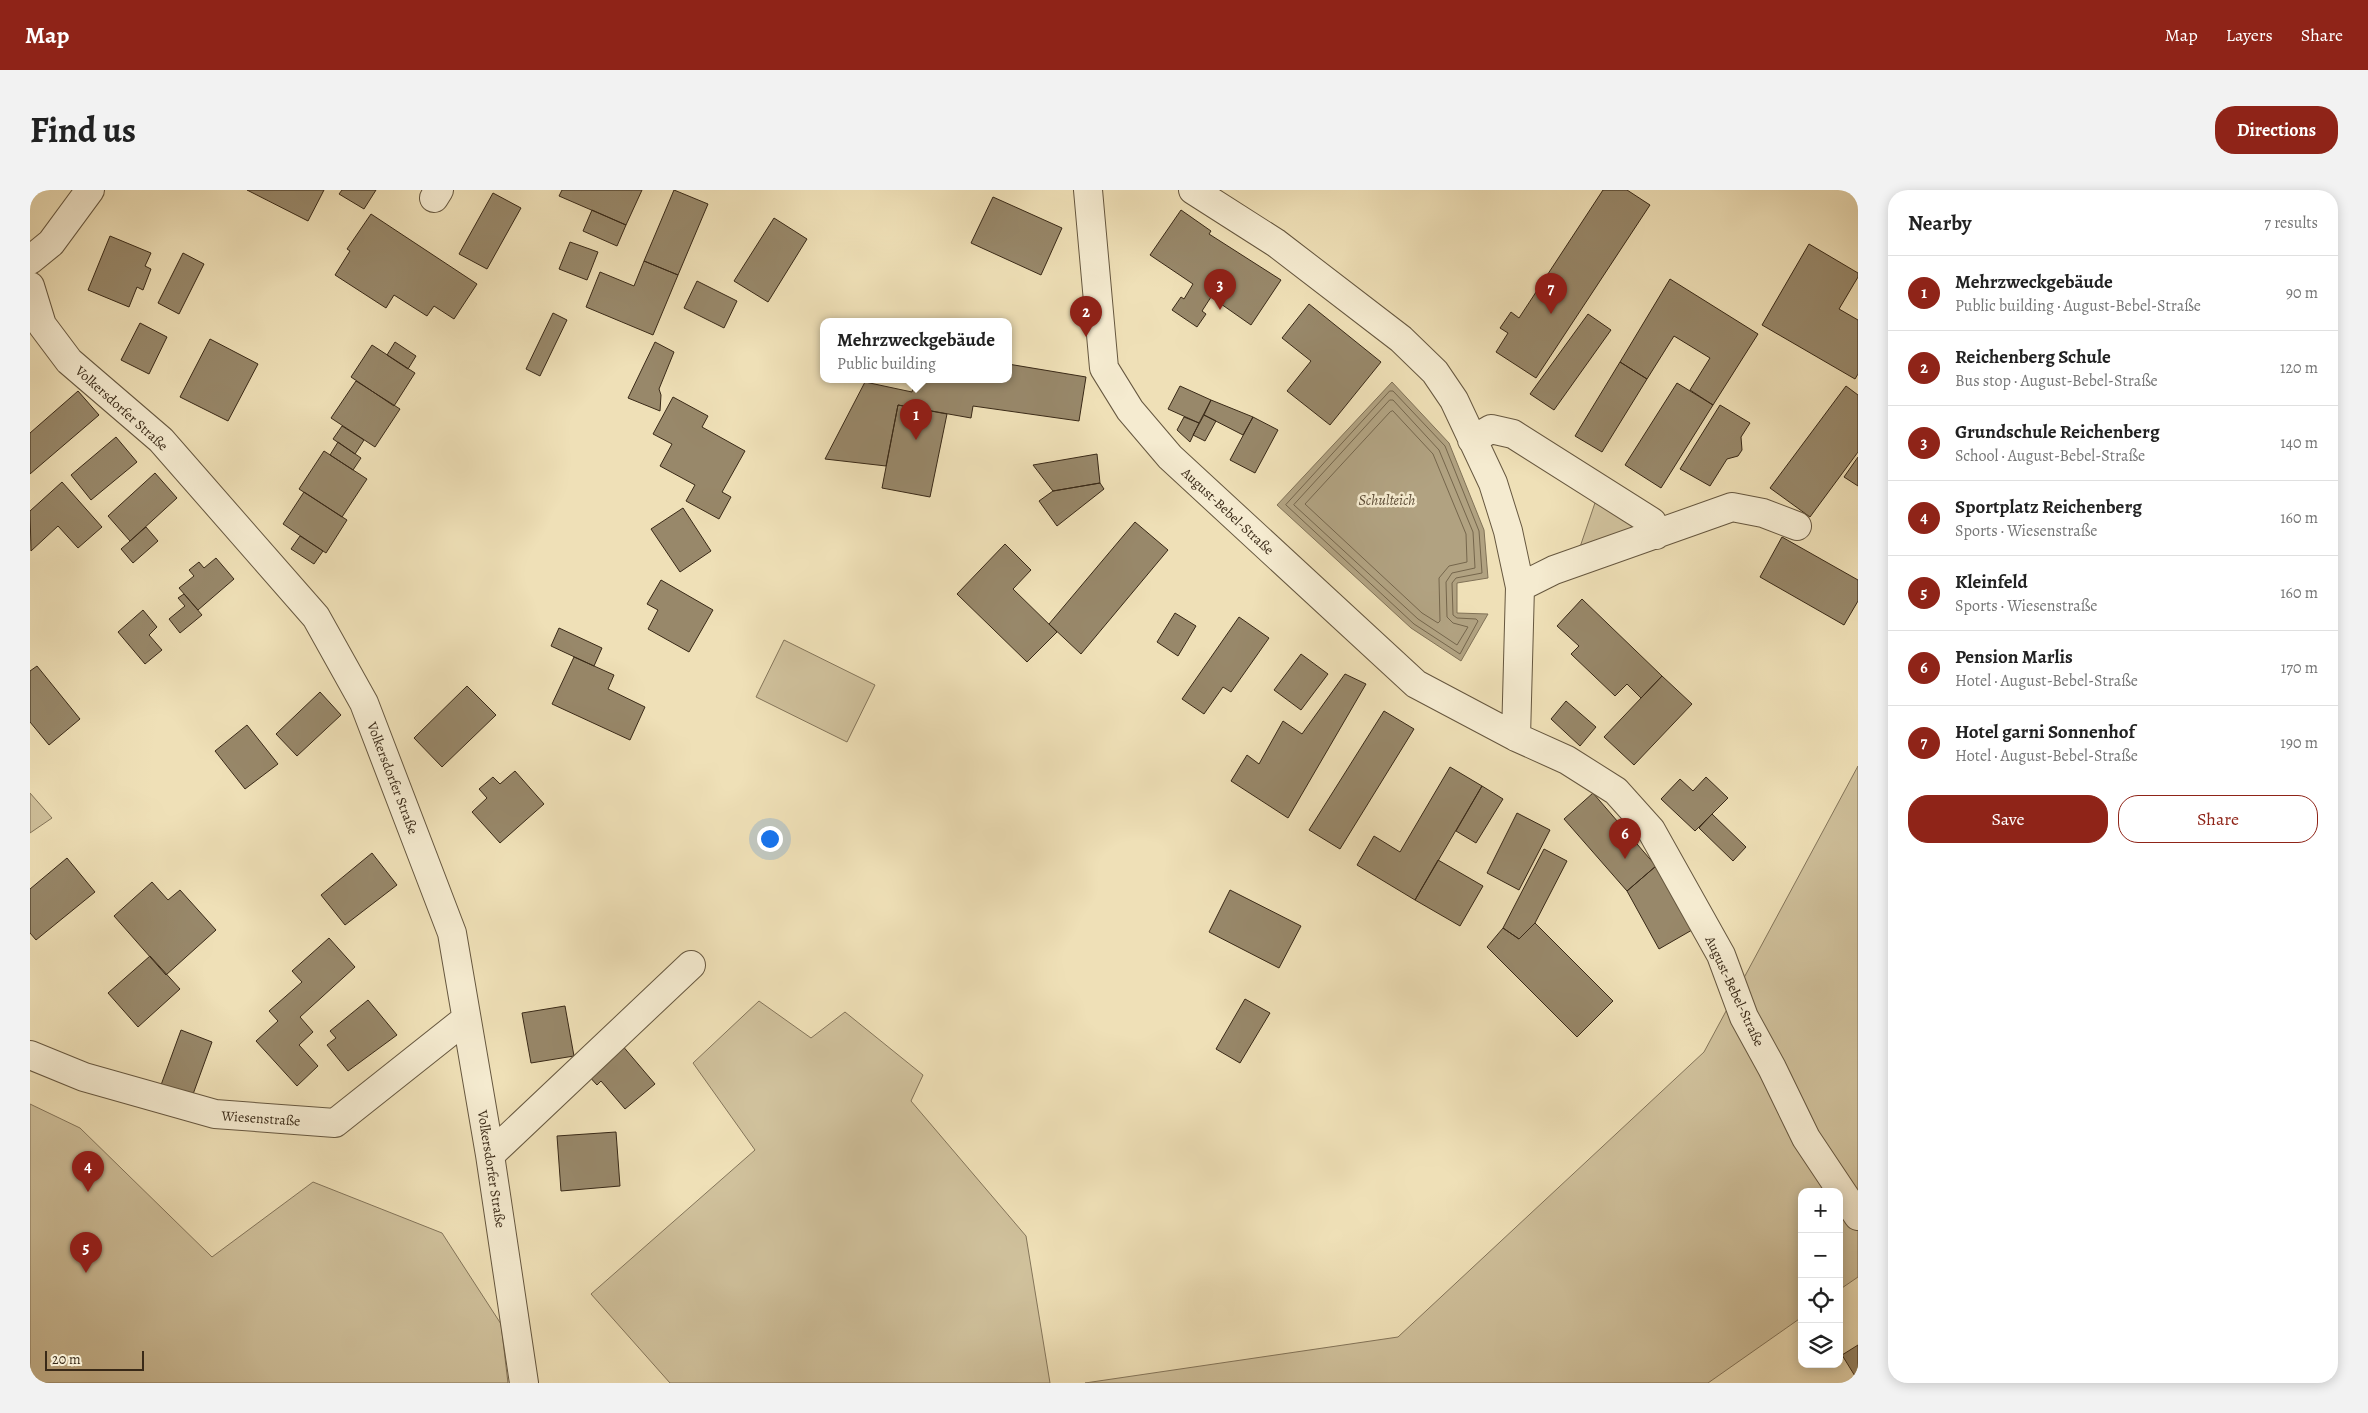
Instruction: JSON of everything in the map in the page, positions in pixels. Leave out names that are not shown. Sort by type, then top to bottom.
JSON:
[{"type":"street","points":[[30,260],[51,243],[90,190]]},
{"type":"street","name":"August-Bebel-Straße","points":[[1088,190],[1104,368],[1130,410],[1170,457],[1416,684],[1516,737],[1567,760],[1616,791],[1651,830],[1721,955],[1744,1017],[1772,1068],[1806,1138],[1858,1216]]},
{"type":"street","points":[[1193,190],[1276,244],[1401,340],[1435,372],[1454,400],[1493,483],[1508,531],[1520,587],[1516,737]]},
{"type":"street","name":"Volkersdorfer Straße","points":[[30,286],[42,325],[69,361],[161,440],[316,617],[364,703],[452,933],[490,1155],[524,1383]]},
{"type":"street","points":[[1472,440],[1491,429],[1513,434],[1652,522],[1656,534]]},
{"type":"street","points":[[1520,587],[1554,570],[1732,507],[1763,513],[1797,526]]},
{"type":"street","points":[[490,1155],[691,965]]},
{"type":"street","name":"Wiesenstraße","points":[[30,1055],[84,1077],[215,1114],[335,1123],[466,1019]]},
{"type":"shaded area","points":[[1597,497],[1639,525],[1580,547]]},
{"type":"shaded area","points":[[784,640],[875,685],[847,742],[756,697]]},
{"type":"shaded area","points":[[1858,766],[1858,1277],[1843,1287],[1843,1188],[1798,1188],[1798,1320],[1708,1383],[1085,1383],[1398,1337],[1704,1052]]},
{"type":"shaded area","points":[[30,793],[52,818],[30,833]]},
{"type":"shaded area","points":[[759,1001],[811,1038],[845,1012],[923,1075],[911,1101],[1026,1236],[1050,1383],[670,1383],[591,1294],[755,1150],[693,1063]]},
{"type":"shaded area","points":[[30,1104],[80,1128],[212,1257],[313,1182],[442,1233],[501,1324],[508,1383],[30,1383]]},
{"type":"water","name":"Schulteich","points":[[1392,382],[1449,443],[1484,530],[1488,578],[1457,583],[1457,613],[1488,614],[1461,661],[1411,628],[1277,505]]},
{"type":"building","points":[[247,190],[324,190],[308,221]]},
{"type":"building","points":[[342,190],[376,190],[364,209],[339,194]]},
{"type":"building","points":[[562,190],[642,190],[626,225],[559,196]]},
{"type":"building","points":[[674,190],[708,204],[678,275],[644,261]]},
{"type":"building","points":[[1603,190],[1627,190],[1650,205],[1536,378],[1496,352],[1508,333],[1500,328],[1511,312],[1519,318]]},
{"type":"building","points":[[493,193],[521,208],[487,269],[459,254]]},
{"type":"building","points":[[993,197],[1062,228],[1041,275],[971,243]]},
{"type":"building","points":[[592,210],[626,225],[617,246],[583,231]]},
{"type":"building","points":[[1181,210],[1211,231],[1209,234],[1281,280],[1251,325],[1211,297],[1202,311],[1206,314],[1197,327],[1172,310],[1181,297],[1184,299],[1193,284],[1150,255]]},
{"type":"building","points":[[371,214],[477,284],[454,319],[434,306],[427,316],[394,295],[386,308],[335,275],[350,251],[347,249]]},
{"type":"building","points":[[774,218],[807,239],[768,302],[734,281]]},
{"type":"building","points":[[110,236],[151,253],[145,266],[151,269],[143,290],[137,287],[129,307],[88,290]]},
{"type":"building","points":[[570,242],[598,252],[587,280],[559,269]]},
{"type":"building","points":[[1809,244],[1858,273],[1858,277],[1839,309],[1858,320],[1858,374],[1855,379],[1762,325]]},
{"type":"building","points":[[183,253],[204,264],[179,314],[158,303]]},
{"type":"building","points":[[644,261],[678,275],[653,335],[586,307],[600,272],[634,286]]},
{"type":"building","points":[[1670,279],[1758,334],[1713,405],[1690,390],[1710,358],[1674,336],[1647,379],[1620,362]]},
{"type":"building","points":[[697,281],[737,301],[724,328],[684,308]]},
{"type":"building","points":[[1309,304],[1381,362],[1330,425],[1287,391],[1311,361],[1282,338]]},
{"type":"building","points":[[553,313],[567,320],[540,376],[526,369]]},
{"type":"building","points":[[1588,314],[1611,330],[1554,410],[1530,394]]},
{"type":"building","points":[[140,323],[167,337],[149,374],[121,360]]},
{"type":"building","points":[[210,339],[258,364],[228,421],[180,397]]},
{"type":"building","points":[[395,342],[416,356],[408,369],[387,355]]},
{"type":"building","points":[[655,342],[674,352],[659,389],[661,395],[660,411],[628,398]]},
{"type":"building","points":[[372,345],[415,373],[394,406],[351,377]]},
{"type":"building","points":[[1620,362],[1647,379],[1602,452],[1575,436]]},
{"type":"building","points":[[1012,365],[1086,377],[1079,421],[973,406],[971,418],[898,405],[886,466],[825,459],[864,383],[912,392],[914,383],[1012,383]]},
{"type":"building","points":[[356,381],[400,409],[375,447],[331,418]]},
{"type":"building","points":[[1677,383],[1713,405],[1661,488],[1625,465]]},
{"type":"building","points":[[1180,386],[1211,400],[1199,423],[1168,409]]},
{"type":"building","points":[[1846,386],[1858,395],[1858,452],[1810,517],[1770,488]]},
{"type":"building","points":[[78,391],[99,415],[30,474],[30,433]]},
{"type":"building","points":[[673,397],[708,416],[702,427],[745,451],[722,492],[731,497],[719,519],[686,501],[695,485],[660,466],[672,444],[653,434]]},
{"type":"building","points":[[1211,400],[1253,417],[1243,435],[1204,415]]},
{"type":"building","points":[[898,405],[947,414],[930,497],[882,488]]},
{"type":"building","points":[[1720,405],[1750,423],[1741,437],[1742,450],[1738,456],[1727,459],[1710,486],[1680,469]]},
{"type":"building","points":[[1204,415],[1216,421],[1205,441],[1193,435]]},
{"type":"building","points":[[1184,417],[1199,423],[1190,442],[1177,430]]},
{"type":"building","points":[[1253,417],[1278,430],[1255,473],[1230,460]]},
{"type":"building","points":[[342,426],[364,440],[355,454],[333,439]]},
{"type":"building","points":[[116,437],[137,462],[91,500],[71,475]]},
{"type":"building","points":[[338,442],[361,458],[353,470],[330,455]]},
{"type":"building","points":[[324,451],[367,479],[342,517],[299,489]]},
{"type":"building","points":[[1097,454],[1100,483],[1053,491],[1033,465]]},
{"type":"building","points":[[1858,457],[1858,486],[1844,477]]},
{"type":"building","points":[[155,473],[177,498],[130,541],[108,516]]},
{"type":"building","points":[[62,482],[102,527],[78,548],[58,526],[31,551],[30,511]]},
{"type":"building","points":[[1100,483],[1104,489],[1057,526],[1039,501],[1053,491]]},
{"type":"building","points":[[304,492],[347,520],[326,553],[283,524]]},
{"type":"building","points":[[683,508],[711,551],[680,572],[651,529]]},
{"type":"building","points":[[1135,522],[1168,550],[1081,654],[1049,624]]},
{"type":"building","points":[[146,527],[158,541],[133,563],[121,549]]},
{"type":"building","points":[[300,536],[323,551],[314,564],[291,549]]},
{"type":"building","points":[[1782,537],[1858,580],[1858,601],[1844,625],[1760,577]]},
{"type":"building","points":[[1005,544],[1031,570],[1013,589],[1057,632],[1027,662],[957,594]]},
{"type":"building","points":[[216,558],[234,579],[198,610],[179,588],[194,576],[189,570],[199,562],[204,568]]},
{"type":"building","points":[[661,580],[713,610],[689,652],[648,629],[658,610],[647,604]]},
{"type":"building","points":[[184,594],[202,615],[180,633],[169,619],[185,606],[178,598]]},
{"type":"building","points":[[1582,599],[1662,676],[1641,698],[1627,684],[1615,696],[1571,654],[1579,646],[1557,626]]},
{"type":"building","points":[[143,610],[157,627],[149,635],[162,650],[145,664],[118,632]]},
{"type":"building","points":[[1175,613],[1196,626],[1178,656],[1157,642]]},
{"type":"building","points":[[1239,617],[1269,638],[1231,692],[1223,687],[1204,714],[1182,699]]},
{"type":"building","points":[[559,628],[602,648],[594,666],[551,646]]},
{"type":"building","points":[[1301,654],[1328,674],[1301,710],[1274,690]]},
{"type":"building","points":[[574,657],[614,675],[608,689],[645,707],[630,740],[552,704]]},
{"type":"building","points":[[37,666],[80,719],[49,745],[30,722],[30,671]]},
{"type":"building","points":[[1345,674],[1366,684],[1288,818],[1231,781],[1247,755],[1259,764],[1283,721],[1302,734]]},
{"type":"building","points":[[1662,676],[1692,704],[1634,765],[1604,737]]},
{"type":"building","points":[[467,686],[496,715],[442,767],[414,738]]},
{"type":"building","points":[[320,692],[341,715],[297,756],[276,734]]},
{"type":"building","points":[[1566,701],[1596,727],[1580,746],[1551,719]]},
{"type":"building","points":[[1384,711],[1414,729],[1340,849],[1309,830]]},
{"type":"building","points":[[247,725],[278,764],[245,789],[215,751]]},
{"type":"building","points":[[1450,767],[1482,786],[1415,900],[1357,865],[1374,836],[1400,852]]},
{"type":"building","points":[[515,771],[544,804],[500,843],[472,812],[487,798],[479,789],[493,777],[500,784]]},
{"type":"building","points":[[1706,777],[1728,798],[1695,831],[1661,799],[1680,779],[1693,791]]},
{"type":"building","points":[[1482,786],[1503,799],[1476,843],[1456,831]]},
{"type":"building","points":[[1593,793],[1656,866],[1627,891],[1564,819]]},
{"type":"building","points":[[1517,813],[1550,830],[1519,890],[1487,873]]},
{"type":"building","points":[[1712,814],[1746,847],[1733,861],[1699,828]]},
{"type":"building","points":[[1544,849],[1567,861],[1535,923],[1519,939],[1503,928]]},
{"type":"building","points":[[372,853],[397,885],[345,925],[321,895]]},
{"type":"building","points":[[67,858],[95,892],[36,940],[30,933],[30,889]]},
{"type":"building","points":[[1438,860],[1483,886],[1460,926],[1415,900]]},
{"type":"building","points":[[1656,866],[1692,930],[1659,949],[1627,891]]},
{"type":"building","points":[[152,882],[168,900],[180,890],[216,930],[166,975],[114,916]]},
{"type":"building","points":[[1230,890],[1301,926],[1279,968],[1209,932]]},
{"type":"building","points":[[1535,923],[1613,1001],[1577,1037],[1487,947],[1503,928],[1519,939]]},
{"type":"building","points":[[329,938],[355,967],[300,1017],[313,1032],[299,1045],[318,1066],[297,1086],[256,1041],[278,1021],[269,1011],[302,982],[292,971]]},
{"type":"building","points":[[150,956],[180,989],[138,1027],[108,993]]},
{"type":"building","points":[[1245,999],[1270,1013],[1240,1063],[1216,1049]]},
{"type":"building","points":[[368,1000],[397,1035],[348,1071],[327,1045],[336,1038],[330,1031]]},
{"type":"building","points":[[565,1006],[574,1056],[531,1063],[522,1013]]},
{"type":"building","points":[[181,1030],[212,1042],[192,1097],[161,1085]]},
{"type":"building","points":[[621,1044],[655,1084],[625,1109],[601,1081],[597,1085],[587,1074]]},
{"type":"building","points":[[616,1132],[620,1186],[561,1191],[557,1136]]},
{"type":"building","points":[[1858,1345],[1858,1381],[1843,1357],[1843,1354]]},
{"type":"place","name":"Grundschule Reichenberg","points":[[1220,310]]},
{"type":"place","name":"Hotel garni Sonnenhof","points":[[1551,314]]},
{"type":"place","name":"Reichenberg Schule","points":[[1086,337]]},
{"type":"place","name":"Mehrzweckgebäude","points":[[916,440]]},
{"type":"place","name":"Pension Marlis","points":[[1625,859]]},
{"type":"place","name":"Sportplatz Reichenberg","points":[[88,1192]]},
{"type":"place","name":"Kleinfeld","points":[[86,1273]]}]
